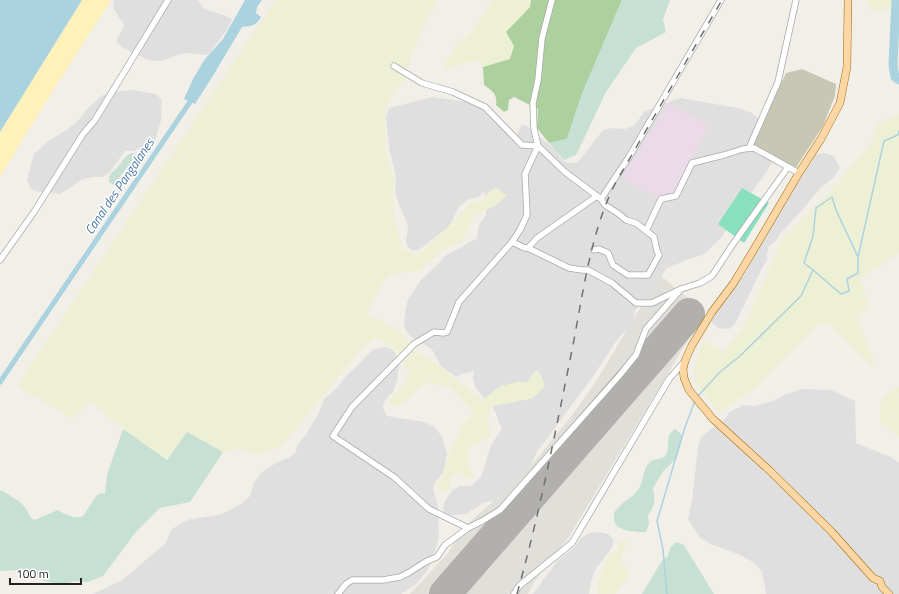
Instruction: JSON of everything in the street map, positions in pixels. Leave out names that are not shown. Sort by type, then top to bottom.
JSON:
[{"type":"main road","points":[[848,0],[847,67],[840,103],[821,139],[799,172],[733,284],[705,323],[691,347],[683,369],[684,378],[689,390],[713,419],[831,531],[873,578],[880,581],[882,587],[889,594]]},
{"type":"street","points":[[0,260],[34,212],[83,134],[95,120],[168,0]]},
{"type":"street","points":[[552,0],[542,38],[538,80],[533,103],[534,129],[538,146],[565,172],[599,197],[605,205],[620,214],[626,220],[636,223],[654,237],[659,255],[648,275],[628,275],[613,266],[608,253],[599,249],[594,250]]},
{"type":"street","points":[[528,248],[537,238],[599,197],[629,157],[721,0]]},
{"type":"street","points":[[749,148],[778,82],[796,0]]},
{"type":"street","points":[[394,66],[422,83],[453,92],[485,107],[522,145],[538,146]]},
{"type":"street","points":[[468,528],[429,509],[394,477],[333,436],[352,407],[414,344],[434,332],[447,332],[459,302],[512,242],[527,215],[525,174],[538,146]]},
{"type":"street","points":[[646,231],[661,199],[676,196],[692,163],[743,149],[754,148],[799,172]]},
{"type":"street","points":[[512,242],[570,268],[588,270],[612,283],[636,303],[652,303],[681,289],[700,283],[712,276],[788,167]]},
{"type":"street","points":[[338,594],[346,584],[352,580],[383,580],[400,577],[408,573],[427,561],[437,557],[445,545],[468,528],[500,510],[636,355],[646,329],[681,289]]},
{"type":"street","points":[[514,594],[519,586],[572,543],[669,379],[685,361]]},
{"type":"shaded area","points":[[114,0],[198,0],[203,8],[232,19],[228,28],[209,54],[187,53],[174,56],[163,61],[148,60],[123,48],[117,42],[117,38],[124,25],[113,8]]},
{"type":"shaded area","points":[[275,0],[437,0],[412,52],[405,78],[392,95],[385,113],[385,148],[394,181],[394,215],[403,250],[418,255],[450,225],[470,203],[482,200],[491,190],[496,188],[507,195],[495,206],[474,216],[462,242],[443,249],[420,271],[397,273],[388,276],[381,285],[367,314],[396,328],[403,334],[416,352],[432,360],[482,400],[501,386],[517,382],[527,382],[536,370],[539,371],[545,386],[533,398],[494,406],[488,417],[489,426],[492,432],[489,437],[467,451],[469,465],[474,477],[468,479],[460,472],[451,477],[449,487],[445,492],[441,490],[436,483],[442,478],[450,450],[463,425],[474,413],[451,388],[427,382],[403,403],[393,407],[388,400],[394,396],[410,375],[397,351],[376,338],[363,347],[282,446],[257,455],[238,448],[223,452],[187,432],[167,460],[123,429],[100,410],[93,402],[88,404],[73,419],[17,386]]},
{"type":"shaded area","points":[[492,0],[531,0],[530,7],[506,32],[514,46],[510,59],[483,67],[479,61],[470,62],[447,69],[444,66],[458,42],[470,34]]},
{"type":"shaded area","points":[[622,0],[670,0],[663,19],[666,32],[636,48],[606,92],[576,155],[564,160],[549,143],[567,139],[582,94]]},
{"type":"shaded area","points":[[865,0],[895,0],[895,3],[890,9],[874,11]]},
{"type":"shaded area","points":[[802,69],[836,84],[835,96],[823,126],[795,169],[752,144],[786,73]]},
{"type":"shaded area","points":[[131,90],[156,94],[162,100],[161,120],[155,141],[134,151],[125,151],[109,173],[102,177],[83,179],[60,194],[39,192],[31,189],[27,180],[34,154],[50,140],[67,130],[79,120],[88,108],[103,95]]},
{"type":"shaded area","points":[[432,97],[489,105],[517,135],[522,124],[527,126],[555,150],[564,162],[573,163],[578,162],[603,130],[612,128],[625,129],[635,125],[644,112],[680,98],[738,108],[750,112],[777,132],[776,153],[768,170],[742,205],[721,238],[704,254],[666,269],[648,297],[635,310],[633,324],[630,329],[623,333],[615,343],[594,375],[537,452],[525,478],[501,499],[483,503],[466,514],[453,515],[447,514],[443,511],[444,503],[453,490],[460,486],[471,486],[481,477],[491,445],[502,428],[496,413],[476,388],[473,379],[474,371],[456,377],[440,365],[433,351],[411,337],[405,329],[404,321],[408,300],[420,281],[446,255],[477,239],[479,225],[486,215],[485,191],[478,197],[467,200],[458,208],[447,228],[423,247],[417,250],[412,250],[407,246],[406,241],[408,228],[396,196],[395,172],[389,148],[386,117],[389,108]]},
{"type":"shaded area","points":[[669,103],[706,123],[707,129],[673,194],[673,200],[660,198],[625,180],[622,176]]},
{"type":"shaded area","points":[[899,113],[899,254],[860,278],[870,308],[857,315],[874,363],[871,367],[830,324],[819,324],[758,386],[719,413],[695,382],[694,366],[703,342],[711,344],[723,352],[743,328],[782,239],[834,187],[873,140],[876,125]]},
{"type":"shaded area","points":[[132,153],[136,155],[114,185],[109,182],[111,173],[117,168],[125,157]]},
{"type":"shaded area","points":[[824,153],[834,156],[840,168],[833,178],[820,188],[779,235],[777,240],[769,246],[767,261],[762,268],[735,324],[729,329],[718,328],[712,323],[712,320],[722,303],[730,296],[738,278],[743,277],[798,177],[813,161],[815,155]]},
{"type":"shaded area","points":[[660,275],[705,312],[570,535],[534,582],[528,594],[410,594],[448,553],[463,528],[526,472],[573,414],[595,383]]},
{"type":"shaded area","points":[[385,347],[395,352],[399,366],[397,381],[393,392],[384,402],[383,408],[387,416],[424,422],[435,427],[442,437],[447,453],[443,473],[436,481],[433,490],[438,505],[439,537],[431,564],[416,584],[401,594],[92,594],[121,581],[166,543],[171,530],[181,523],[191,519],[220,515],[241,504],[250,496],[254,483],[262,472],[276,463],[290,457],[296,452],[297,446],[319,413],[324,399],[336,389],[345,377],[373,349]]},
{"type":"shaded area","points":[[899,386],[899,437],[880,421],[881,399]]},
{"type":"shaded area","points":[[802,389],[831,390],[855,401],[856,443],[893,458],[899,463],[899,594],[766,594],[762,571],[753,562],[700,538],[688,519],[692,500],[698,448],[701,437],[726,418],[730,412],[743,405],[755,406],[773,401]]},
{"type":"shaded area","points":[[123,429],[167,460],[187,432],[223,452],[190,502],[160,508],[135,533],[103,576],[88,582],[76,581],[63,584],[41,580],[32,571],[0,571],[0,491],[3,491],[20,502],[34,520],[58,510],[73,517],[83,516],[97,495],[101,493],[105,494],[107,475]]},
{"type":"shaded area","points":[[675,429],[682,435],[680,447],[676,459],[664,470],[653,488],[654,502],[648,515],[649,524],[646,532],[626,530],[617,526],[614,517],[615,512],[639,488],[649,463],[667,454],[669,435]]},
{"type":"shaded area","points":[[598,532],[608,534],[613,539],[613,546],[595,570],[589,594],[533,594],[558,560],[574,548],[581,538],[589,533]]},
{"type":"shaded area","points":[[624,540],[627,543],[623,550],[622,562],[629,572],[629,577],[615,594],[598,594],[597,587],[604,564],[608,557],[618,549],[620,541]]},
{"type":"shaded area","points":[[676,542],[684,545],[714,594],[642,594],[661,562],[668,556],[670,548]]},
{"type":"green space","points":[[531,0],[622,0],[582,94],[567,139],[549,143],[537,128],[538,109],[514,97],[509,100],[508,110],[504,112],[496,105],[494,93],[484,85],[483,67],[510,59],[514,46],[506,32],[530,7]]},
{"type":"green space","points":[[742,188],[769,203],[744,243],[718,224]]},
{"type":"sand","points":[[82,0],[111,0],[0,177],[0,132]]},
{"type":"water","points":[[0,0],[82,0],[0,132]]},
{"type":"water","points":[[245,0],[262,0],[257,7],[256,13],[261,17],[253,25],[242,27],[195,104],[184,99],[193,79],[205,59],[223,39]]},
{"type":"waterway","points":[[896,0],[893,66],[895,77],[899,80]]},
{"type":"waterway","name":"Canal des Pangalanes","points":[[0,382],[194,96]]},
{"type":"waterway","points":[[697,397],[720,372],[740,356],[801,296],[813,270],[841,294],[849,291],[847,279],[858,273],[858,257],[884,141],[898,135],[899,131]]},
{"type":"waterway","points":[[813,270],[804,263],[813,236],[816,208],[832,197],[836,210],[858,257]]},
{"type":"waterway","points":[[667,594],[663,549],[657,521],[685,427],[695,401]]},
{"type":"runway","points":[[445,594],[689,314]]},
{"type":"railway","points":[[517,594],[540,501],[573,345],[584,283],[600,220],[616,182],[722,0]]}]
